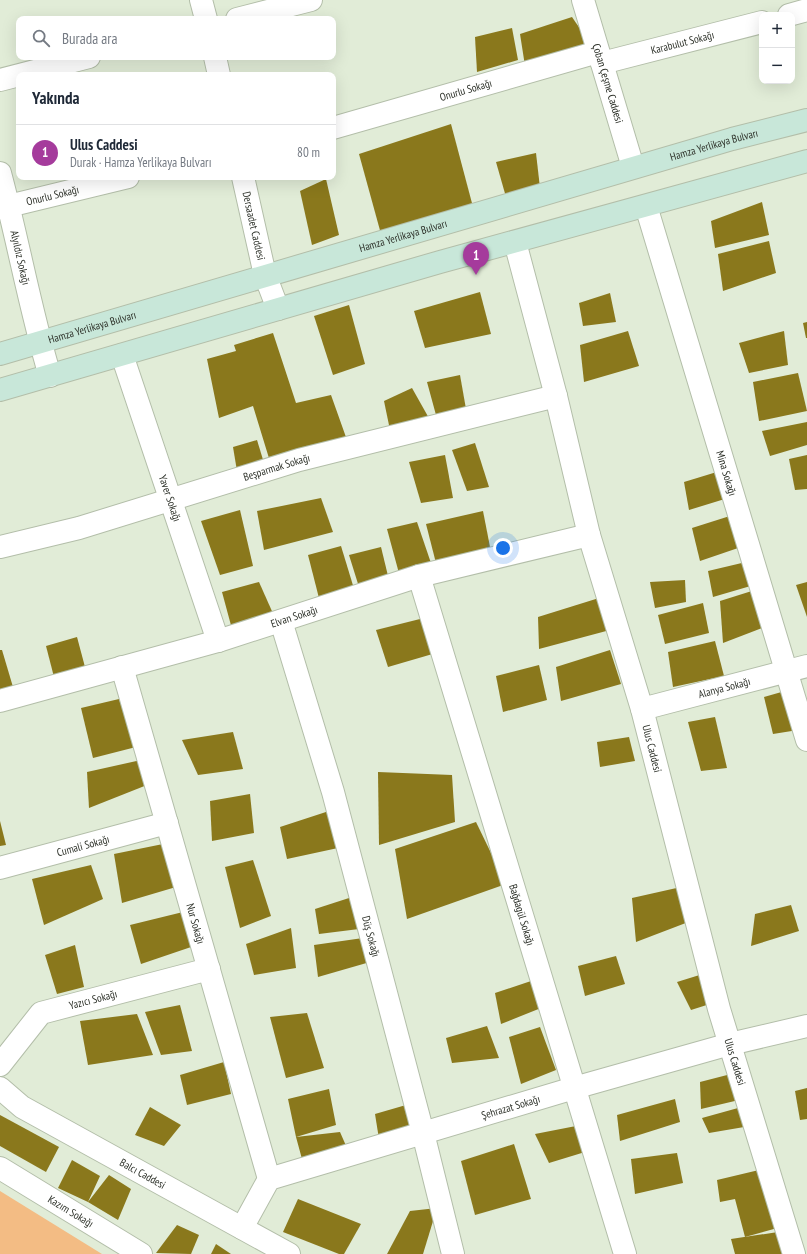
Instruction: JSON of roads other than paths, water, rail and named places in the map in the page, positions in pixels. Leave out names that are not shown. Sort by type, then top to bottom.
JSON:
[{"type":"main road","name":"Hamza Yerlikaya Bulvarı","points":[[0,354],[633,167],[732,139],[807,120]]},
{"type":"main road","points":[[0,390],[278,309],[807,161]]},
{"type":"street","points":[[201,0],[205,16]]},
{"type":"street","points":[[249,16],[310,0]]},
{"type":"street","name":"Çoban Çeşme Caddesi","points":[[582,0],[633,167]]},
{"type":"street","points":[[795,13],[807,10]]},
{"type":"street","name":"Karabulut Sokağı","points":[[600,57],[759,23]]},
{"type":"street","name":"Onurlu Sokağı","points":[[336,127],[600,57]]},
{"type":"street","points":[[31,72],[77,60]]},
{"type":"street","points":[[216,60],[218,72]]},
{"type":"street","points":[[0,80],[16,76]]},
{"type":"street","name":"Alyıldız Sokağı","points":[[0,173],[4,206],[50,376]]},
{"type":"street","name":"Onurlu Sokağı","points":[[4,206],[115,180]]},
{"type":"street","name":"Dersaadet Caddesi","points":[[244,180],[265,275],[278,309]]},
{"type":"street","name":"Mina Sokağı","points":[[646,206],[807,740]]},
{"type":"street","name":"Ulus Caddesi","points":[[515,242],[556,396],[589,535],[642,708],[719,1009],[794,1254]]},
{"type":"street","name":"Yaver Sokağı","points":[[122,355],[218,641]]},
{"type":"street","name":"Beşparmak Sokağı","points":[[0,548],[79,528],[299,460],[556,396]]},
{"type":"street","name":"Elvan Sokağı","points":[[0,701],[218,641],[419,576],[589,535]]},
{"type":"street","name":"Bağdagül Sokağı","points":[[419,576],[625,1254]]},
{"type":"street","name":"Düş Sokağı","points":[[282,621],[333,792],[423,1133],[453,1254]]},
{"type":"street","name":"Alanya Sokağı","points":[[642,708],[807,666]]},
{"type":"street","name":"Nur Sokağı","points":[[122,668],[269,1179]]},
{"type":"street","name":"Cumali Sokağı","points":[[0,868],[167,823]]},
{"type":"street","name":"Yazıcı Sokağı","points":[[0,1065],[41,1013],[209,969]]},
{"type":"street","name":"Şehrazat Sokağı","points":[[269,1179],[574,1088],[730,1044],[807,1026]]},
{"type":"street","name":"Balcı Caddesi","points":[[0,1088],[22,1107],[289,1254]]},
{"type":"street","name":"Kazım Sokağı","points":[[0,1168],[141,1254]]},
{"type":"street","points":[[242,1228],[269,1179]]},
{"type":"place","name":"Ulus Caddesi","points":[[476,275]]}]
